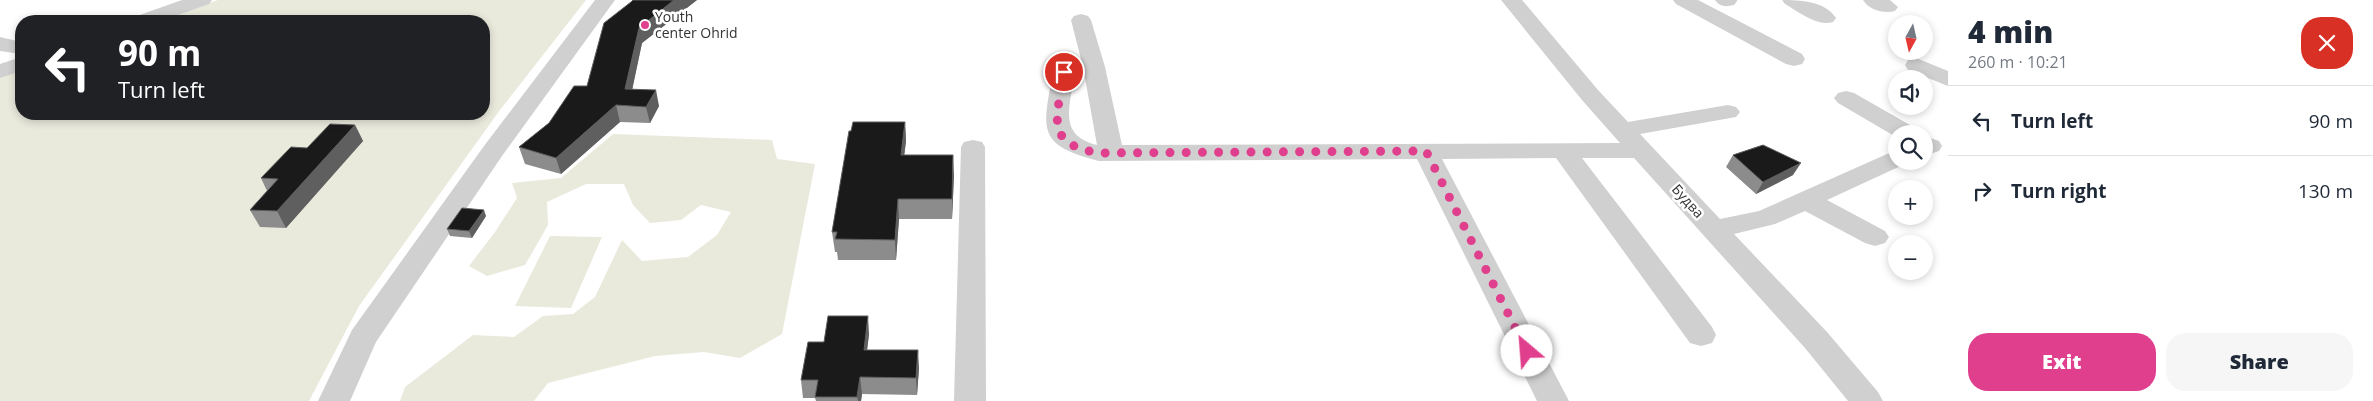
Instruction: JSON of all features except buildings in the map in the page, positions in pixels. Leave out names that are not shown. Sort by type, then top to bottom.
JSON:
[{"type":"street","points":[[158,15],[202,0]]},
{"type":"street","points":[[334,401],[363,338],[493,151],[605,0]]},
{"type":"street","name":"Будва","points":[[1512,0],[1590,95],[1816,340],[1867,401]]},
{"type":"street","points":[[1683,0],[1794,59]]},
{"type":"street","points":[[1792,0],[1826,18]]},
{"type":"street","points":[[1081,20],[1094,67],[1105,153]]},
{"type":"street","points":[[0,44],[15,47]]},
{"type":"street","points":[[0,71],[15,66]]},
{"type":"street","points":[[1916,66],[1948,79]]},
{"type":"street","points":[[1064,72],[1058,133],[1068,144],[1083,151],[1105,153],[1642,150]]},
{"type":"street","points":[[1846,98],[1892,125]]},
{"type":"street","points":[[1623,130],[1728,112]]},
{"type":"street","points":[[970,401],[973,147]]},
{"type":"street","points":[[1562,149],[1701,335]]},
{"type":"street","points":[[1426,151],[1552,401]]},
{"type":"street","points":[[1714,229],[1766,218],[1888,163]]},
{"type":"street","points":[[1806,200],[1875,237]]},
{"type":"shaded area","points":[[218,0],[586,0],[500,110],[359,306],[309,401],[0,401],[0,76],[15,70],[15,120],[490,120],[490,15],[174,15]]},
{"type":"shaded area","points":[[613,134],[772,140],[777,159],[815,164],[782,334],[740,358],[704,352],[655,356],[548,383],[534,401],[400,401],[405,387],[473,335],[514,337],[543,316],[573,314],[595,297],[622,240],[642,261],[688,257],[717,235],[731,212],[701,205],[681,220],[650,223],[633,205],[624,184],[586,184],[547,202],[548,225],[525,265],[487,276],[469,266],[495,232],[517,198],[512,183],[561,178]]},
{"type":"shaded area","points":[[550,236],[602,237],[571,308],[515,306]]},
{"type":"place","name":"Youth center Ohrid","points":[[645,25]]},
{"type":"route","points":[[1064,72],[1058,133],[1068,144],[1083,151],[1099,153],[1426,151],[1527,351]]}]
